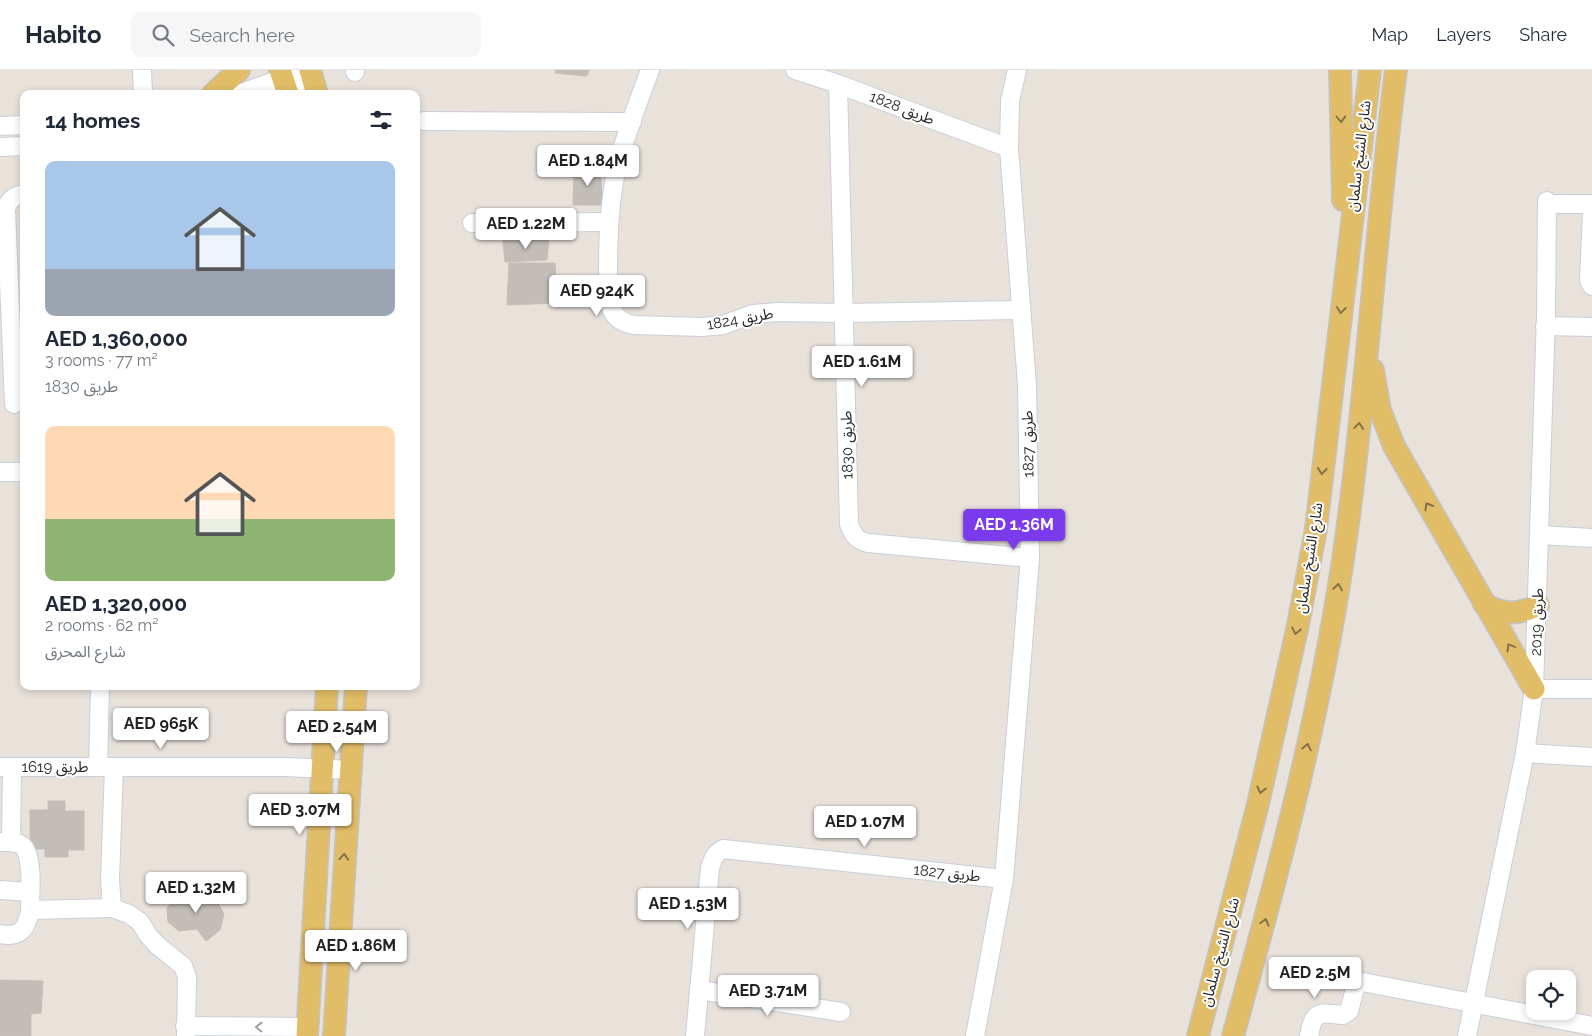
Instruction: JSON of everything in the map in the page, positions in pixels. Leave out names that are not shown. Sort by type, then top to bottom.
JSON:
[{"type":"main road","points":[[217,90],[239,70]]},
{"type":"main road","points":[[1340,70],[1345,271]]},
{"type":"main road","name":"شارع الشيخ سلمان","points":[[1198,1036],[1249,840],[1298,625],[1316,529],[1370,70]]},
{"type":"main road","name":"شارع الشيخ سلمان","points":[[1233,1036],[1279,869],[1313,719],[1347,532],[1369,345],[1396,70]]},
{"type":"main road","points":[[1392,107],[1402,70]]},
{"type":"main road","points":[[1369,345],[1380,410],[1394,446],[1534,689]]},
{"type":"main road","points":[[1484,604],[1494,610],[1517,613],[1538,605]]},
{"type":"main road","points":[[307,1032],[327,690]]},
{"type":"main road","points":[[334,1036],[356,690]]},
{"type":"street","points":[[142,70],[143,90]]},
{"type":"street","name":"طريق 1824","points":[[650,70],[616,171],[609,222],[610,303],[615,317],[624,323],[702,327],[723,325],[753,314],[777,312],[844,313],[1021,310]]},
{"type":"street","name":"طريق 1828","points":[[795,70],[838,84],[1008,148]]},
{"type":"street","name":"طريق 1827","points":[[975,1036],[1004,879],[1030,558],[1027,385],[1008,148],[1010,100],[1017,70]]},
{"type":"street","points":[[257,90],[312,80]]},
{"type":"street","name":"طريق 1830","points":[[838,84],[848,524],[852,535],[859,541],[868,543],[1030,558]]},
{"type":"street","points":[[424,121],[632,122]]},
{"type":"street","points":[[0,126],[20,125]]},
{"type":"street","points":[[0,147],[20,146]]},
{"type":"street","points":[[14,404],[6,209],[9,201],[16,195],[20,194]]},
{"type":"street","name":"طريق 2019","points":[[1467,1036],[1525,753],[1534,689],[1540,535],[1547,202],[1592,204]]},
{"type":"street","points":[[1592,213],[1589,280],[1592,286]]},
{"type":"street","points":[[472,223],[609,222]]},
{"type":"street","points":[[1545,326],[1592,327]]},
{"type":"street","points":[[0,472],[20,472]]},
{"type":"street","points":[[1540,535],[1592,538]]},
{"type":"street","points":[[1534,689],[1592,688]]},
{"type":"street","points":[[100,690],[106,767],[112,908]]},
{"type":"street","points":[[1525,753],[1592,757]]},
{"type":"street","points":[[0,934],[10,936],[22,931],[28,922],[30,910],[29,861],[26,850],[20,843],[5,842],[6,767]]},
{"type":"street","name":"طريق 1619","points":[[6,767],[285,767],[350,770]]},
{"type":"street","name":"طريق 1827","points":[[695,1036],[710,868],[717,852],[723,850],[1004,879]]},
{"type":"street","points":[[0,890],[30,892]]},
{"type":"street","points":[[30,910],[112,908],[129,914],[140,922],[156,945],[183,966],[187,977],[185,1031],[307,1032]]},
{"type":"street","points":[[1326,975],[1592,1026]]},
{"type":"street","points":[[1308,1036],[1315,1016],[1322,1013],[1344,1015],[1349,1011],[1357,981]]},
{"type":"street","points":[[700,990],[841,1012]]},
{"type":"building","points":[[556,70],[589,70],[587,76],[555,73]]},
{"type":"building","points":[[600,168],[603,205],[573,205],[574,170]]},
{"type":"building","points":[[549,238],[547,260],[505,262],[503,241]]},
{"type":"building","points":[[509,263],[555,263],[557,303],[507,305]]},
{"type":"building","points":[[48,801],[65,801],[65,811],[84,811],[84,850],[68,850],[68,857],[45,857],[45,849],[34,849],[34,844],[30,844],[30,810],[48,810]]},
{"type":"building","points":[[201,888],[215,898],[224,914],[220,930],[206,941],[197,929],[179,931],[168,922],[167,908],[179,895],[195,896]]},
{"type":"building","points":[[0,980],[43,981],[41,1013],[31,1014],[31,1036],[0,1036]]}]
